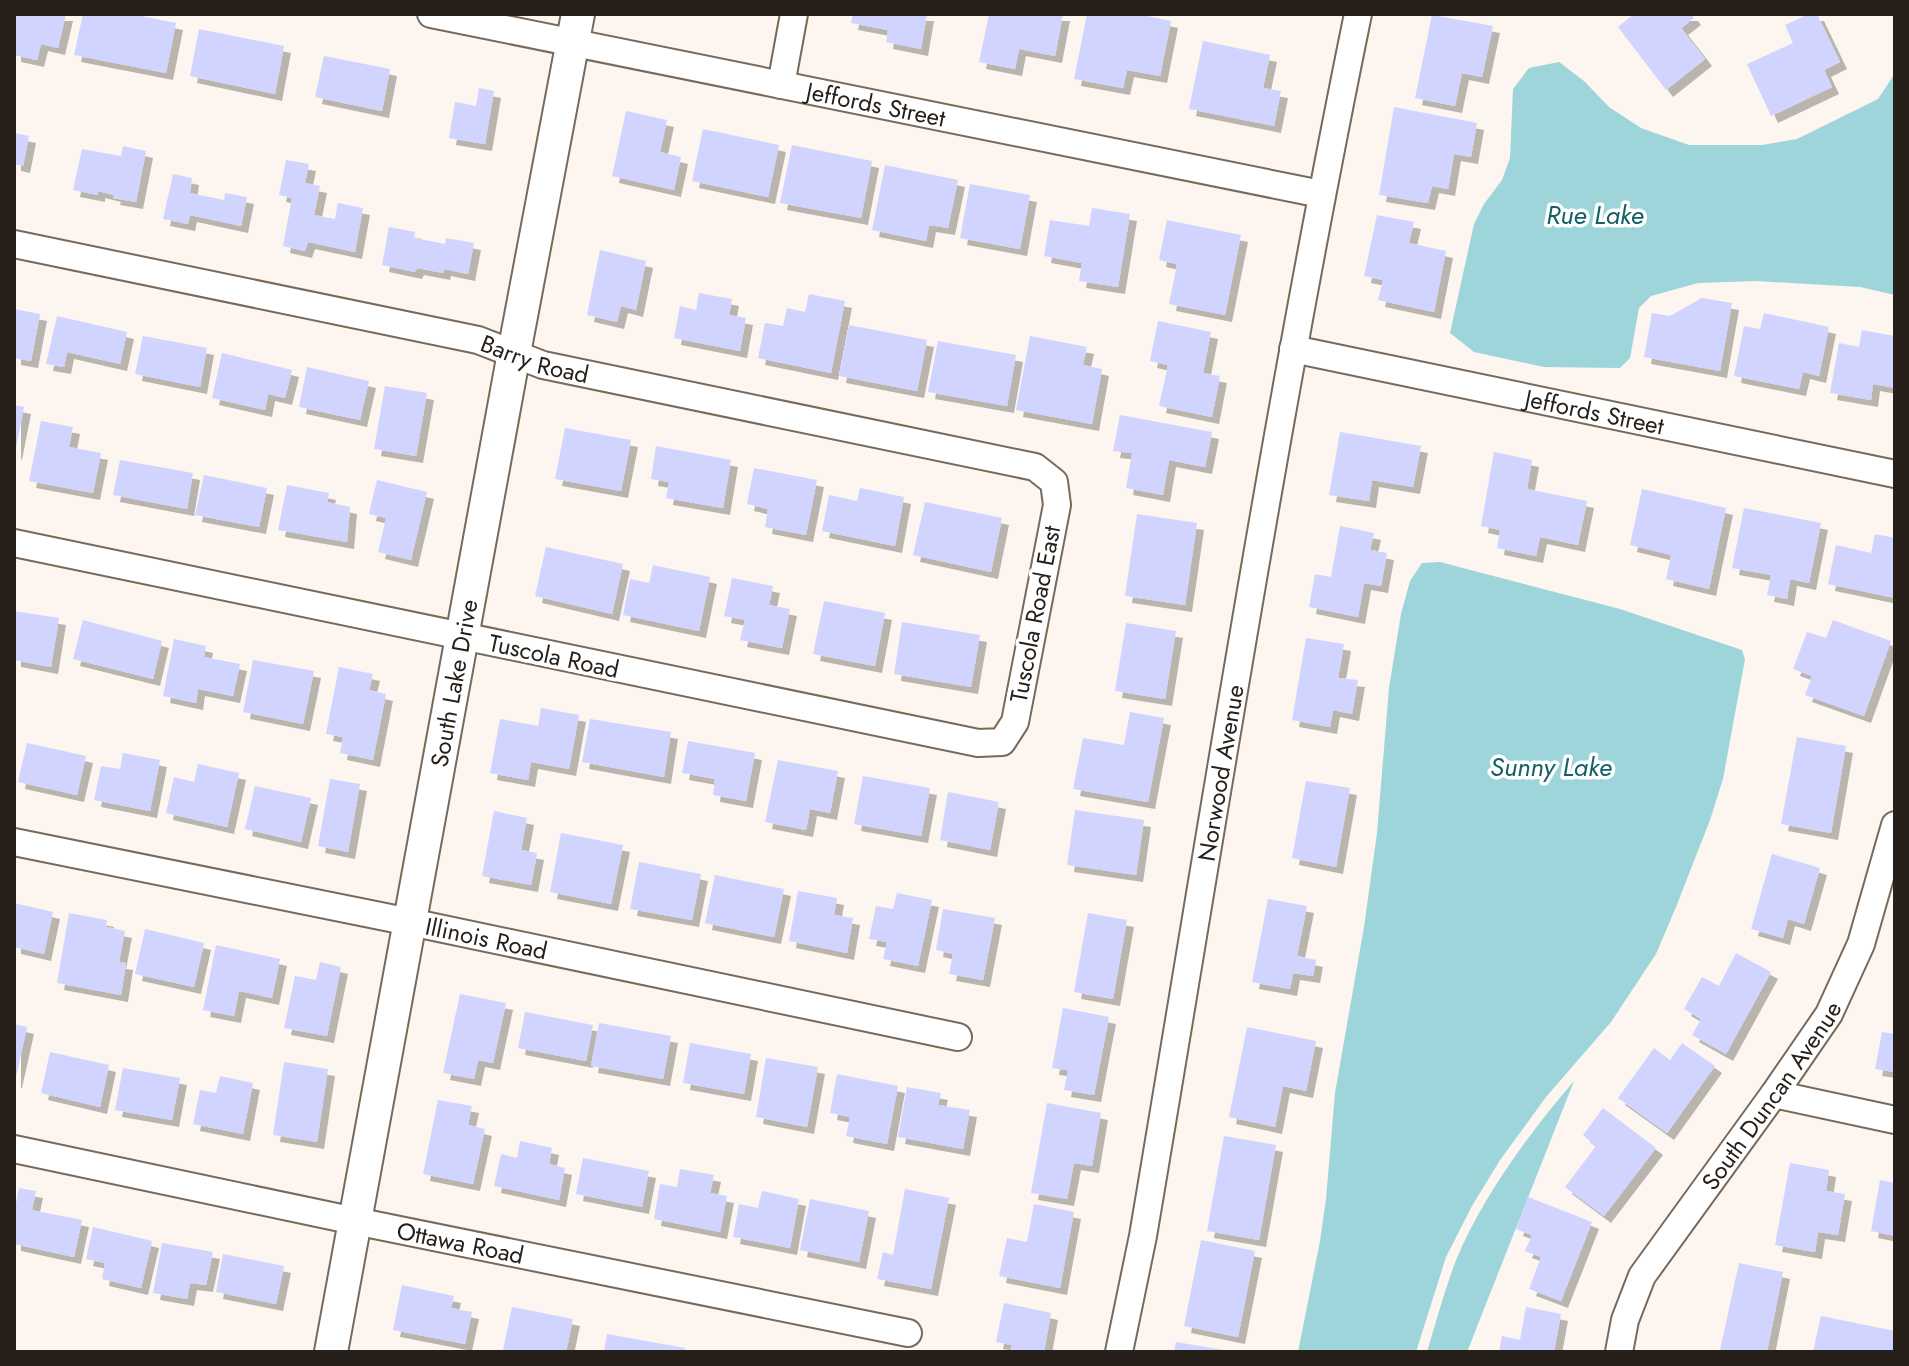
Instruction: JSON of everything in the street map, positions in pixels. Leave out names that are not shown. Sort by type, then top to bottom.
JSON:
[{"type":"street","name":"Jeffords Street","points":[[431,14],[575,29],[781,85],[1321,194]]},
{"type":"street","points":[[781,85],[794,14]]},
{"type":"street","name":"Norwood Avenue","points":[[1119,1352],[1143,1236],[1293,349],[1358,14]]},
{"type":"street","name":"South Lake Drive","points":[[331,1352],[575,29]]},
{"type":"street","name":"Barry Road","points":[[14,244],[478,340],[543,365],[1035,467],[1054,482]]},
{"type":"street","name":"Jeffords Street","points":[[1293,349],[1895,474]]},
{"type":"street","name":"Tuscola Road East","points":[[1002,742],[1015,722],[1057,505],[1054,482]]},
{"type":"street","name":"Tuscola Road","points":[[14,543],[978,743],[1002,742]]},
{"type":"street","name":"South Duncan Avenue","points":[[1619,1352],[1625,1320],[1642,1276],[1829,1014],[1861,944],[1895,825]]},
{"type":"street","name":"Illinois Road","points":[[14,842],[958,1037]]},
{"type":"street","points":[[1774,1094],[1895,1120]]},
{"type":"street","name":"Ottawa Road","points":[[14,1149],[908,1333]]},
{"type":"water","name":"Rue Lake","points":[[1559,62],[1584,81],[1609,107],[1641,128],[1689,145],[1762,145],[1797,139],[1878,99],[1895,73],[1895,295],[1860,287],[1756,281],[1698,283],[1651,296],[1639,308],[1630,358],[1620,368],[1544,367],[1474,352],[1450,333],[1474,224],[1502,180],[1510,158],[1513,89],[1529,68]]},
{"type":"water","name":"Sunny Lake","points":[[1440,562],[1620,609],[1742,650],[1745,659],[1723,779],[1710,820],[1656,954],[1611,1022],[1546,1097],[1500,1160],[1472,1206],[1446,1257],[1416,1352],[1298,1352],[1320,1241],[1335,1093],[1364,927],[1377,833],[1389,688],[1401,614],[1410,581],[1422,563]]},
{"type":"water","points":[[1574,1081],[1467,1352],[1427,1352],[1455,1263],[1478,1215],[1524,1144]]},
{"type":"building","points":[[14,14],[66,14],[58,48],[41,44],[37,60],[14,55]]},
{"type":"building","points":[[83,14],[131,14],[176,23],[166,73],[74,55]]},
{"type":"building","points":[[853,14],[927,14],[921,49],[886,42],[888,30],[851,23]]},
{"type":"building","points":[[989,14],[1063,14],[1055,56],[1019,49],[1015,69],[979,62]]},
{"type":"building","points":[[1087,14],[1139,14],[1171,21],[1160,76],[1127,70],[1123,88],[1074,79]]},
{"type":"building","points":[[1634,14],[1691,14],[1694,18],[1681,28],[1705,59],[1666,90],[1618,27]]},
{"type":"building","points":[[1809,14],[1817,14],[1840,62],[1824,70],[1832,87],[1771,116],[1747,64],[1793,43],[1785,25]]},
{"type":"building","points":[[1432,15],[1493,26],[1482,77],[1462,73],[1455,106],[1415,98]]},
{"type":"building","points":[[199,29],[284,46],[275,94],[190,76]]},
{"type":"building","points":[[1203,41],[1270,55],[1263,88],[1281,91],[1274,126],[1189,109]]},
{"type":"building","points":[[324,56],[390,69],[382,111],[315,97]]},
{"type":"building","points":[[479,88],[494,91],[485,144],[449,138],[455,102],[476,106]]},
{"type":"building","points":[[1394,107],[1477,123],[1471,157],[1454,154],[1448,189],[1432,186],[1428,203],[1379,195]]},
{"type":"building","points":[[626,111],[667,120],[660,152],[681,157],[674,190],[612,176]]},
{"type":"building","points":[[703,129],[779,145],[768,197],[692,181]]},
{"type":"building","points":[[14,133],[29,136],[23,166],[14,164]]},
{"type":"building","points":[[792,145],[872,161],[861,218],[780,203]]},
{"type":"building","points":[[123,146],[146,151],[136,202],[113,198],[114,195],[98,191],[98,195],[73,190],[82,149],[121,156]]},
{"type":"building","points":[[286,160],[309,164],[305,183],[320,186],[314,215],[335,219],[338,203],[363,208],[355,252],[308,242],[305,251],[283,246],[292,198],[279,195]]},
{"type":"building","points":[[885,165],[958,180],[948,228],[929,225],[926,241],[872,230]]},
{"type":"building","points":[[173,174],[192,178],[190,193],[224,200],[225,193],[247,197],[241,226],[190,215],[188,224],[163,219]]},
{"type":"building","points":[[970,184],[1030,195],[1020,249],[960,238]]},
{"type":"building","points":[[1092,208],[1130,214],[1118,287],[1079,281],[1082,263],[1044,256],[1050,220],[1089,226]]},
{"type":"building","points":[[1377,215],[1414,222],[1409,243],[1446,251],[1434,312],[1378,300],[1383,280],[1364,276]]},
{"type":"building","points":[[1167,220],[1241,235],[1225,315],[1169,304],[1177,264],[1159,260]]},
{"type":"building","points":[[389,227],[415,232],[414,238],[445,244],[446,238],[474,243],[468,274],[444,269],[443,273],[417,268],[415,272],[382,265]]},
{"type":"building","points":[[600,250],[646,261],[636,310],[621,306],[617,322],[587,315]]},
{"type":"building","points":[[699,293],[732,299],[729,315],[746,318],[740,351],[674,338],[680,306],[696,310]]},
{"type":"building","points":[[809,294],[845,301],[831,373],[758,358],[765,323],[783,326],[787,308],[805,312]]},
{"type":"building","points":[[1702,298],[1732,303],[1720,371],[1644,357],[1652,313],[1670,316]]},
{"type":"building","points":[[14,309],[40,314],[31,361],[14,358]]},
{"type":"building","points":[[1764,313],[1829,327],[1819,376],[1803,372],[1799,389],[1734,376],[1744,326],[1760,329]]},
{"type":"building","points":[[57,316],[127,332],[120,364],[67,352],[64,367],[46,364]]},
{"type":"building","points":[[1158,321],[1211,332],[1203,373],[1220,376],[1212,417],[1159,406],[1168,365],[1150,361]]},
{"type":"building","points":[[849,325],[927,340],[917,391],[839,376]]},
{"type":"building","points":[[1862,330],[1895,336],[1895,388],[1873,384],[1871,400],[1830,393],[1839,343],[1859,347]]},
{"type":"building","points":[[143,336],[207,348],[200,387],[135,374]]},
{"type":"building","points":[[1030,336],[1087,347],[1083,365],[1102,369],[1092,424],[1016,410]]},
{"type":"building","points":[[938,341],[1016,355],[1007,406],[928,392]]},
{"type":"building","points":[[222,353],[292,370],[285,398],[268,394],[265,410],[212,398]]},
{"type":"building","points":[[307,367],[369,381],[360,420],[299,407]]},
{"type":"building","points":[[385,386],[427,393],[416,456],[374,449]]},
{"type":"building","points":[[14,405],[24,407],[15,453],[14,452]]},
{"type":"building","points":[[1120,415],[1212,432],[1205,467],[1169,460],[1163,495],[1126,488],[1132,453],[1113,451]]},
{"type":"building","points":[[41,421],[73,427],[69,447],[101,453],[93,493],[29,481]]},
{"type":"building","points":[[565,428],[631,440],[621,491],[555,479]]},
{"type":"building","points":[[1340,432],[1421,446],[1413,487],[1372,480],[1369,501],[1329,495]]},
{"type":"building","points":[[656,446],[731,460],[723,508],[666,498],[669,482],[651,479]]},
{"type":"building","points":[[1494,452],[1532,460],[1527,489],[1587,501],[1578,545],[1540,537],[1536,556],[1497,548],[1500,530],[1481,526]]},
{"type":"building","points":[[120,460],[193,473],[187,509],[113,495]]},
{"type":"building","points":[[754,468],[817,480],[806,535],[765,527],[768,509],[747,504]]},
{"type":"building","points":[[204,475],[267,488],[259,527],[195,515]]},
{"type":"building","points":[[377,480],[427,492],[411,560],[378,552],[386,518],[369,514]]},
{"type":"building","points":[[287,485],[329,493],[327,502],[350,507],[347,542],[278,530]]},
{"type":"building","points":[[860,488],[904,497],[895,546],[822,531],[829,495],[857,501]]},
{"type":"building","points":[[1642,489],[1726,508],[1709,589],[1666,579],[1671,555],[1630,545]]},
{"type":"building","points":[[925,502],[1002,518],[991,572],[913,555]]},
{"type":"building","points":[[1744,508],[1821,523],[1809,583],[1790,579],[1787,599],[1767,595],[1771,575],[1732,568]]},
{"type":"building","points":[[1137,514],[1197,523],[1185,605],[1125,596]]},
{"type":"building","points":[[1340,526],[1374,533],[1370,550],[1387,553],[1381,586],[1364,583],[1358,617],[1309,607],[1315,574],[1331,577]]},
{"type":"building","points":[[1875,534],[1895,538],[1895,598],[1828,584],[1836,545],[1871,553]]},
{"type":"building","points":[[546,547],[623,564],[612,614],[535,596]]},
{"type":"building","points":[[653,565],[710,577],[699,631],[623,615],[630,579],[649,583]]},
{"type":"building","points":[[732,578],[773,586],[769,605],[790,609],[782,648],[740,640],[745,620],[724,616]]},
{"type":"building","points":[[824,601],[885,613],[875,666],[813,654]]},
{"type":"building","points":[[14,611],[59,618],[51,667],[14,660]]},
{"type":"building","points":[[83,620],[162,641],[153,679],[73,659]]},
{"type":"building","points":[[1833,620],[1891,641],[1864,716],[1805,695],[1812,676],[1793,669],[1807,632],[1826,638]]},
{"type":"building","points":[[902,622],[980,635],[971,687],[894,674]]},
{"type":"building","points":[[1126,623],[1176,631],[1165,699],[1115,691]]},
{"type":"building","points":[[1306,638],[1344,644],[1338,678],[1358,680],[1352,714],[1333,710],[1330,727],[1292,720]]},
{"type":"building","points":[[174,639],[206,646],[204,657],[240,664],[233,696],[198,689],[196,703],[163,696]]},
{"type":"building","points":[[253,660],[314,671],[303,724],[243,712]]},
{"type":"building","points":[[339,667],[373,674],[369,690],[386,694],[373,760],[340,753],[343,737],[326,734]]},
{"type":"building","points":[[541,708],[579,715],[569,769],[531,762],[528,780],[490,773],[500,719],[538,726]]},
{"type":"building","points":[[1130,712],[1164,718],[1148,802],[1073,789],[1083,738],[1124,745]]},
{"type":"building","points":[[590,719],[671,732],[664,777],[582,762]]},
{"type":"building","points":[[1797,737],[1846,746],[1831,833],[1781,824]]},
{"type":"building","points":[[688,741],[755,753],[746,801],[713,795],[715,779],[682,773]]},
{"type":"building","points":[[27,743],[86,756],[77,795],[18,782]]},
{"type":"building","points":[[123,753],[160,760],[150,811],[94,800],[101,766],[120,769]]},
{"type":"building","points":[[778,760],[838,771],[830,813],[810,809],[806,830],[765,822]]},
{"type":"building","points":[[198,764],[239,773],[227,827],[166,813],[174,777],[194,782]]},
{"type":"building","points":[[863,776],[930,788],[921,836],[854,824]]},
{"type":"building","points":[[330,779],[360,784],[348,852],[318,846]]},
{"type":"building","points":[[1306,781],[1350,788],[1336,867],[1292,858]]},
{"type":"building","points":[[255,786],[311,798],[301,842],[245,829]]},
{"type":"building","points":[[948,792],[999,802],[990,850],[940,840]]},
{"type":"building","points":[[1075,810],[1144,820],[1136,875],[1067,865]]},
{"type":"building","points":[[494,811],[527,818],[521,850],[537,853],[531,885],[482,876]]},
{"type":"building","points":[[561,833],[623,845],[611,904],[550,892]]},
{"type":"building","points":[[1772,854],[1820,868],[1804,924],[1788,919],[1783,938],[1751,929]]},
{"type":"building","points":[[639,862],[701,874],[692,920],[630,909]]},
{"type":"building","points":[[715,875],[784,889],[774,937],[705,923]]},
{"type":"building","points":[[798,891],[837,898],[834,915],[853,918],[847,953],[789,941]]},
{"type":"building","points":[[897,893],[932,900],[918,966],[883,959],[887,942],[869,939],[876,906],[893,909]]},
{"type":"building","points":[[1268,899],[1307,906],[1297,956],[1316,960],[1313,976],[1293,973],[1290,989],[1252,982]]},
{"type":"building","points":[[14,903],[53,912],[44,954],[14,947]]},
{"type":"building","points":[[943,909],[995,918],[983,980],[949,974],[953,954],[936,950]]},
{"type":"building","points":[[69,913],[107,920],[106,927],[125,931],[119,962],[126,963],[121,995],[57,983]]},
{"type":"building","points":[[1088,913],[1127,920],[1113,999],[1074,992]]},
{"type":"building","points":[[145,929],[204,943],[194,987],[135,974]]},
{"type":"building","points":[[216,945],[280,959],[272,998],[239,991],[234,1016],[203,1010]]},
{"type":"building","points":[[1736,953],[1771,972],[1726,1054],[1692,1035],[1701,1019],[1684,1009],[1702,977],[1719,986]]},
{"type":"building","points":[[320,962],[341,967],[327,1036],[284,1028],[295,976],[316,980]]},
{"type":"building","points":[[460,994],[506,1003],[493,1063],[478,1060],[474,1079],[443,1073]]},
{"type":"building","points":[[1063,1008],[1109,1017],[1094,1095],[1064,1090],[1068,1070],[1052,1068]]},
{"type":"building","points":[[525,1012],[593,1025],[586,1061],[518,1048]]},
{"type":"building","points":[[599,1023],[671,1036],[663,1079],[591,1066]]},
{"type":"building","points":[[14,1024],[27,1027],[15,1081],[14,1081]]},
{"type":"building","points":[[1247,1027],[1316,1041],[1306,1091],[1283,1086],[1275,1127],[1229,1117]]},
{"type":"building","points":[[1882,1032],[1895,1034],[1895,1072],[1875,1069]]},
{"type":"building","points":[[690,1043],[751,1054],[744,1094],[683,1083]]},
{"type":"building","points":[[1682,1043],[1715,1066],[1667,1133],[1618,1098],[1654,1048],[1670,1060]]},
{"type":"building","points":[[50,1052],[109,1065],[100,1107],[41,1093]]},
{"type":"building","points":[[766,1058],[818,1067],[807,1127],[756,1117]]},
{"type":"building","points":[[284,1062],[328,1069],[317,1142],[273,1135]]},
{"type":"building","points":[[123,1068],[180,1078],[172,1120],[115,1110]]},
{"type":"building","points":[[837,1074],[898,1086],[887,1144],[846,1136],[850,1117],[830,1113]]},
{"type":"building","points":[[220,1076],[253,1083],[243,1134],[193,1124],[200,1090],[216,1093]]},
{"type":"building","points":[[907,1087],[941,1093],[938,1105],[970,1110],[963,1149],[898,1137]]},
{"type":"building","points":[[438,1100],[472,1106],[468,1125],[485,1129],[473,1184],[423,1174]]},
{"type":"building","points":[[1047,1103],[1101,1113],[1092,1166],[1074,1163],[1067,1199],[1031,1193]]},
{"type":"building","points":[[1603,1108],[1656,1148],[1604,1216],[1565,1187],[1596,1146],[1583,1135]]},
{"type":"building","points":[[1224,1136],[1276,1145],[1259,1240],[1207,1231]]},
{"type":"building","points":[[520,1141],[552,1148],[549,1164],[565,1168],[559,1200],[494,1186],[501,1154],[517,1158]]},
{"type":"building","points":[[583,1158],[649,1171],[642,1207],[576,1194]]},
{"type":"building","points":[[1790,1163],[1829,1170],[1826,1191],[1845,1194],[1838,1235],[1818,1232],[1815,1252],[1775,1245]]},
{"type":"building","points":[[680,1169],[714,1175],[710,1193],[727,1196],[720,1232],[654,1219],[660,1184],[677,1187]]},
{"type":"building","points":[[1880,1180],[1895,1183],[1895,1236],[1871,1231]]},
{"type":"building","points":[[19,1188],[36,1191],[32,1210],[82,1220],[74,1257],[14,1244],[14,1213]]},
{"type":"building","points":[[905,1189],[949,1198],[931,1289],[877,1279],[883,1252],[893,1255]]},
{"type":"building","points":[[762,1191],[799,1199],[790,1248],[733,1237],[739,1204],[758,1208]]},
{"type":"building","points":[[1528,1197],[1592,1222],[1561,1301],[1529,1289],[1541,1257],[1525,1251],[1532,1235],[1516,1229]]},
{"type":"building","points":[[810,1199],[869,1211],[859,1262],[800,1250]]},
{"type":"building","points":[[1034,1204],[1074,1212],[1060,1288],[999,1276],[1007,1238],[1027,1242]]},
{"type":"building","points":[[93,1227],[152,1241],[141,1288],[102,1279],[105,1263],[86,1259]]},
{"type":"building","points":[[1201,1240],[1255,1251],[1238,1337],[1184,1326]]},
{"type":"building","points":[[162,1243],[213,1252],[206,1285],[190,1283],[187,1299],[153,1293]]},
{"type":"building","points":[[223,1254],[284,1266],[276,1304],[216,1292]]},
{"type":"building","points":[[1739,1263],[1783,1272],[1767,1352],[1720,1350]]},
{"type":"building","points":[[402,1285],[454,1296],[451,1308],[472,1312],[465,1344],[393,1330]]},
{"type":"building","points":[[1004,1303],[1051,1313],[1044,1352],[1010,1352],[1012,1345],[996,1342]]},
{"type":"building","points":[[512,1307],[573,1319],[566,1352],[503,1350]]},
{"type":"building","points":[[1526,1307],[1561,1314],[1554,1352],[1499,1352],[1502,1336],[1520,1340]]},
{"type":"building","points":[[1821,1316],[1895,1331],[1895,1352],[1813,1352]]},
{"type":"building","points":[[607,1334],[685,1348],[684,1352],[604,1352]]},
{"type":"building","points":[[1176,1342],[1224,1350],[1224,1352],[1174,1352]]}]
